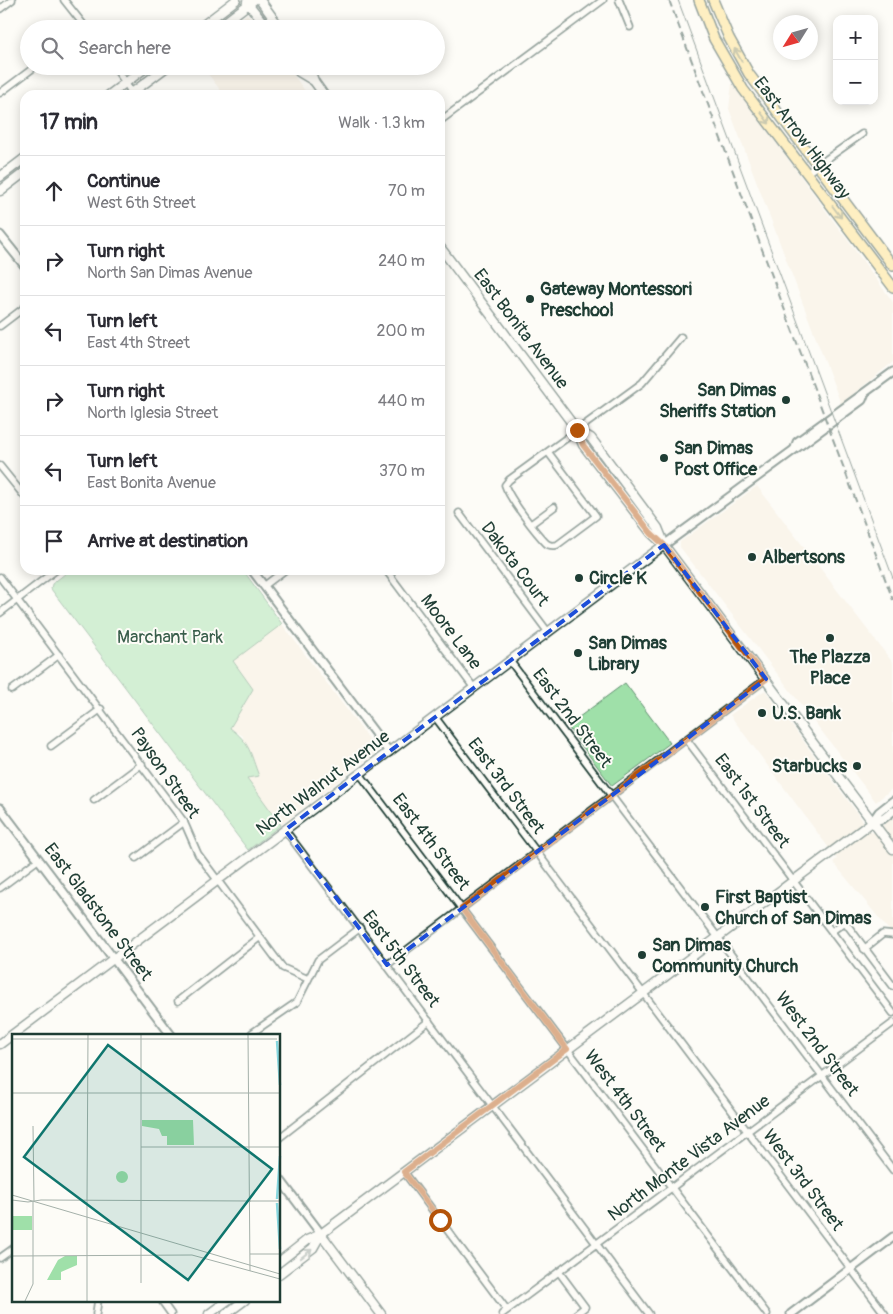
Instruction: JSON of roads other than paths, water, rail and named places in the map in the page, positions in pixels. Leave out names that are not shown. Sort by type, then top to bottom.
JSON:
[{"type":"main road","points":[[210,20],[236,0]]},
{"type":"main road","points":[[260,0],[274,20]]},
{"type":"main road","name":"East Arrow Highway","points":[[699,0],[714,39],[730,68],[893,287]]},
{"type":"main road","name":"East Arrow Highway","points":[[713,0],[729,38],[749,74],[893,266]]},
{"type":"main road","points":[[227,20],[250,1],[262,20]]},
{"type":"main road","points":[[116,90],[136,75]]},
{"type":"main road","points":[[136,90],[156,75]]},
{"type":"main road","points":[[304,75],[314,81]]},
{"type":"main road","points":[[312,75],[320,90]]},
{"type":"main road","points":[[0,177],[20,162]]},
{"type":"main road","points":[[0,192],[20,176]]},
{"type":"main road","name":"East Bonita Avenue","points":[[445,254],[577,430],[583,445],[651,533],[664,545],[893,848]]},
{"type":"main road","name":"North Walnut Avenue","points":[[13,1034],[664,545]]},
{"type":"main road","points":[[280,1261],[307,1240],[321,1234],[642,992],[872,822]]},
{"type":"main road","name":"North Walnut Avenue","points":[[0,1044],[12,1035]]},
{"type":"main road","points":[[280,1273],[313,1248],[321,1234]]},
{"type":"main road","points":[[321,1234],[381,1314]]},
{"type":"main road","points":[[209,1314],[225,1302]]},
{"type":"main road","points":[[226,1314],[242,1302]]},
{"type":"street","points":[[0,9],[12,0]]},
{"type":"street","points":[[64,0],[79,20]]},
{"type":"street","points":[[445,117],[603,0]]},
{"type":"street","points":[[619,0],[630,27]]},
{"type":"street","points":[[0,93],[24,75]]},
{"type":"street","points":[[120,75],[129,90]]},
{"type":"street","points":[[807,173],[862,134]]},
{"type":"street","points":[[0,235],[20,260]]},
{"type":"street","points":[[0,326],[20,310]]},
{"type":"street","points":[[548,452],[596,516],[557,545],[552,546],[547,544],[531,524],[505,485],[548,452],[577,430],[642,383],[681,337]]},
{"type":"street","points":[[664,545],[795,448],[797,442],[893,372]]},
{"type":"street","points":[[0,466],[20,492]]},
{"type":"street","points":[[531,524],[554,507]]},
{"type":"street","name":"Dakota Court","points":[[459,513],[548,632]]},
{"type":"street","points":[[0,613],[50,575]]},
{"type":"street","points":[[256,575],[389,752]]},
{"type":"street","points":[[264,586],[278,575]]},
{"type":"street","name":"Moore Lane","points":[[390,575],[474,688]]},
{"type":"street","name":"Payson Street","points":[[0,577],[184,822],[198,854],[283,968],[308,979]]},
{"type":"street","points":[[12,690],[59,655]]},
{"type":"street","name":"East 2nd Street","points":[[510,660],[718,937]]},
{"type":"street","points":[[387,965],[766,679]]},
{"type":"street","points":[[51,746],[101,709]]},
{"type":"street","name":"East 3rd Street","points":[[435,717],[642,992]]},
{"type":"street","name":"East 1st Street","points":[[687,740],[893,1013]]},
{"type":"street","points":[[94,800],[142,764]]},
{"type":"street","name":"East 4th Street","points":[[360,774],[567,1049]]},
{"type":"street","points":[[872,822],[879,812],[893,801]]},
{"type":"street","name":"East Gladstone Street","points":[[0,808],[170,1034]]},
{"type":"street","points":[[872,822],[884,818],[893,811]]},
{"type":"street","points":[[136,858],[184,822]]},
{"type":"street","name":"East 5th Street","points":[[285,830],[649,1314]]},
{"type":"street","points":[[0,888],[39,859]]},
{"type":"street","points":[[832,931],[845,922],[893,986]]},
{"type":"street","points":[[252,1034],[297,1002],[318,960],[360,928]]},
{"type":"street","points":[[864,949],[883,934],[892,934]]},
{"type":"street","points":[[178,1001],[260,937]]},
{"type":"street","name":"West 2nd Street","points":[[718,937],[893,1170]]},
{"type":"street","name":"West 3rd Street","points":[[642,992],[885,1314]]},
{"type":"street","points":[[280,1137],[429,1022]]},
{"type":"street","name":"North Monte Vista Avenue","points":[[502,1314],[673,1189],[893,1023]]},
{"type":"street","name":"West 4th Street","points":[[567,1049],[767,1314]]},
{"type":"street","points":[[404,1172],[507,1310]]},
{"type":"street","points":[[280,1179],[321,1234]]},
{"type":"street","points":[[791,1314],[893,1237]]},
{"type":"street","points":[[0,1258],[12,1249]]},
{"type":"street","points":[[559,1272],[586,1307],[576,1314]]},
{"type":"street","points":[[163,1302],[172,1314]]},
{"type":"tram line","points":[[678,0],[893,578]]},
{"type":"railway","points":[[669,0],[893,600]]},
{"type":"place","name":"Gateway Montessori Preschool","points":[[530,299]]},
{"type":"place","name":"San Dimas Sheriffs Station","points":[[786,400]]},
{"type":"place","name":"San Dimas Post Office","points":[[664,458]]},
{"type":"place","name":"Albertsons","points":[[752,557]]},
{"type":"place","name":"Circle K","points":[[579,578]]},
{"type":"place","name":"The Plazza Place","points":[[830,638]]},
{"type":"place","name":"San Dimas Library","points":[[578,653]]},
{"type":"place","name":"U.S. Bank","points":[[762,713]]},
{"type":"place","name":"Starbucks","points":[[857,766]]},
{"type":"place","name":"First Baptist Church of San Dimas","points":[[705,907]]},
{"type":"place","name":"San Dimas Community Church","points":[[642,955]]},
{"type":"park label","name":"Marchant Park","points":[[170,637]]}]
